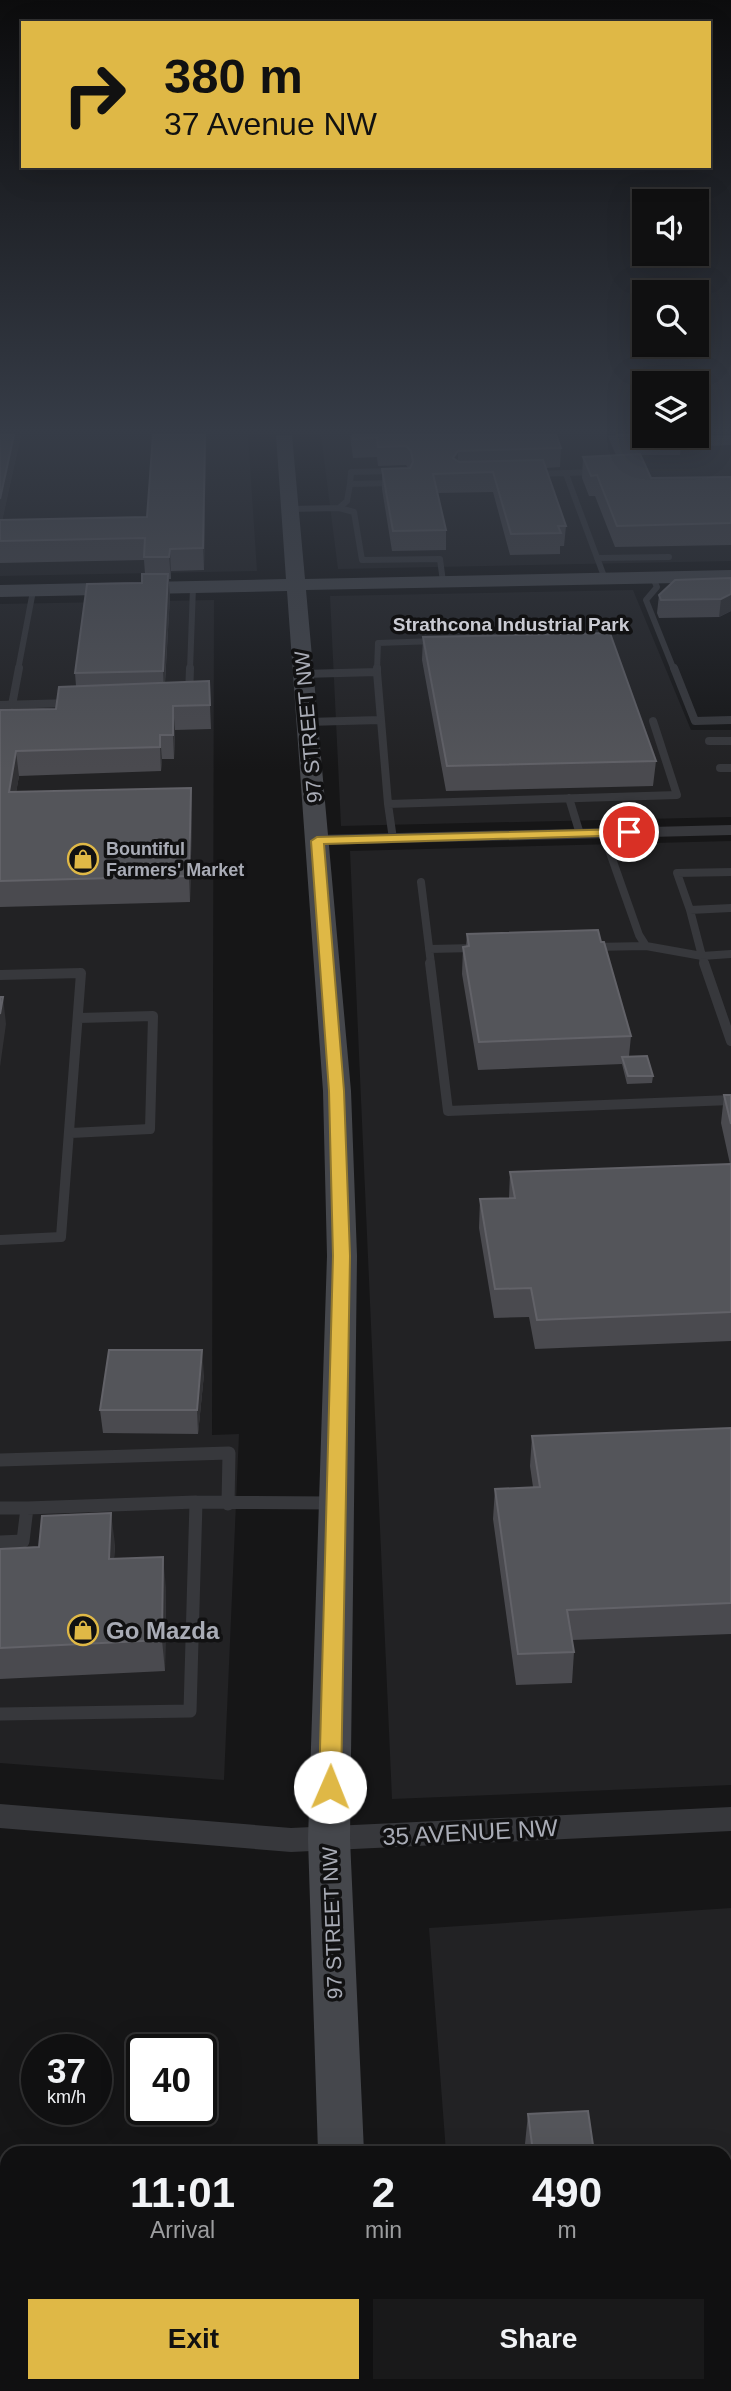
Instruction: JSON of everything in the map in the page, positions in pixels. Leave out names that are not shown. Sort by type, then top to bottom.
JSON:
[{"type":"street","name":"97 STREET NW","points":[[293,547],[337,1091],[342,1256],[329,1839],[341,2146]]},
{"type":"street","points":[[0,591],[731,576]]},
{"type":"street","points":[[317,841],[731,830]]},
{"type":"street","name":"35 AVENUE NW","points":[[0,1816],[273,1840],[731,1819]]},
{"type":"lane","points":[[360,547],[362,560],[440,559],[443,582]]},
{"type":"lane","points":[[593,547],[605,579]]},
{"type":"lane","points":[[597,558],[669,557]]},
{"type":"lane","points":[[653,578],[657,587],[646,600],[695,721],[731,720]]},
{"type":"lane","points":[[184,700],[190,695],[193,587]]},
{"type":"lane","points":[[12,705],[33,591]]},
{"type":"lane","points":[[393,839],[380,720],[378,643],[447,640]]},
{"type":"lane","points":[[303,674],[377,672]]},
{"type":"lane","points":[[0,705],[80,703]]},
{"type":"lane","points":[[307,723],[380,720]]},
{"type":"lane","points":[[388,804],[677,795],[653,721]]},
{"type":"lane","points":[[709,741],[731,741]]},
{"type":"lane","points":[[720,768],[731,768]]},
{"type":"lane","points":[[569,798],[580,834]]},
{"type":"lane","points":[[603,833],[639,935],[646,946]]},
{"type":"lane","points":[[731,872],[677,873],[731,1041]]},
{"type":"lane","points":[[421,881],[448,1111],[731,1100]]},
{"type":"lane","points":[[690,910],[731,908]]},
{"type":"lane","points":[[578,947],[646,946],[702,956],[731,954]]},
{"type":"lane","points":[[429,949],[483,948]]},
{"type":"lane","points":[[0,975],[82,973],[61,1237],[0,1240]]},
{"type":"lane","points":[[71,1133],[150,1129],[153,1016],[79,1018]]},
{"type":"lane","points":[[0,1460],[229,1453],[228,1504]]},
{"type":"lane","points":[[0,1508],[196,1502],[335,1503]]},
{"type":"lane","points":[[0,1714],[190,1711],[196,1502]]},
{"type":"lane","points":[[0,1542],[23,1541],[27,1508]]},
{"type":"shaded area","points":[[0,547],[255,547],[257,571],[0,576]]},
{"type":"shaded area","points":[[335,547],[731,547],[731,561],[338,569]]},
{"type":"shaded area","points":[[633,590],[691,730],[731,730],[731,817],[341,826],[330,596]]},
{"type":"shaded area","points":[[214,600],[212,1435],[239,1434],[224,1780],[0,1763],[0,604]]},
{"type":"shaded area","points":[[731,841],[731,1785],[392,1799],[350,851]]},
{"type":"shaded area","points":[[731,1908],[731,2146],[446,2146],[429,1928]]},
{"type":"building","points":[[145,547],[203,547],[170,549],[169,557],[144,557]]},
{"type":"building","points":[[142,574],[168,574],[163,671],[75,673],[87,584],[142,583]]},
{"type":"building","points":[[731,578],[731,594],[721,599],[661,600],[659,595],[675,580]]},
{"type":"building","points":[[610,633],[656,761],[447,766],[423,637]]},
{"type":"building","points":[[209,681],[210,705],[173,706],[173,735],[160,735],[160,747],[16,751],[9,792],[191,788],[189,876],[0,881],[0,710],[56,709],[59,687]]},
{"type":"building","points":[[598,930],[601,942],[604,942],[631,1036],[479,1042],[463,947],[469,946],[467,934]]},
{"type":"building","points":[[647,1056],[653,1076],[628,1076],[622,1057]]},
{"type":"building","points":[[724,1095],[731,1095],[731,1124]]},
{"type":"building","points":[[731,1164],[731,1312],[537,1320],[531,1288],[495,1289],[480,1199],[515,1198],[510,1172]]},
{"type":"building","points":[[109,1350],[202,1350],[197,1410],[100,1410]]},
{"type":"building","points":[[731,1428],[731,1603],[567,1610],[574,1652],[518,1654],[495,1489],[540,1487],[532,1436]]},
{"type":"building","name":"Go Mazda","points":[[111,1513],[109,1559],[163,1557],[162,1640],[0,1648],[0,1549],[39,1547],[42,1516]]},
{"type":"building","points":[[588,2111],[593,2146],[532,2146],[528,2114]]},
{"type":"place","name":"Bountiful Farmers' Market","points":[[83,859]]},
{"type":"place","name":"Go Mazda","points":[[83,1630]]},
{"type":"district","name":"Strathcona Industrial Park","points":[[511,624]]},
{"type":"route","points":[[330,1787],[342,1256],[337,1091],[317,841],[629,832]]}]
